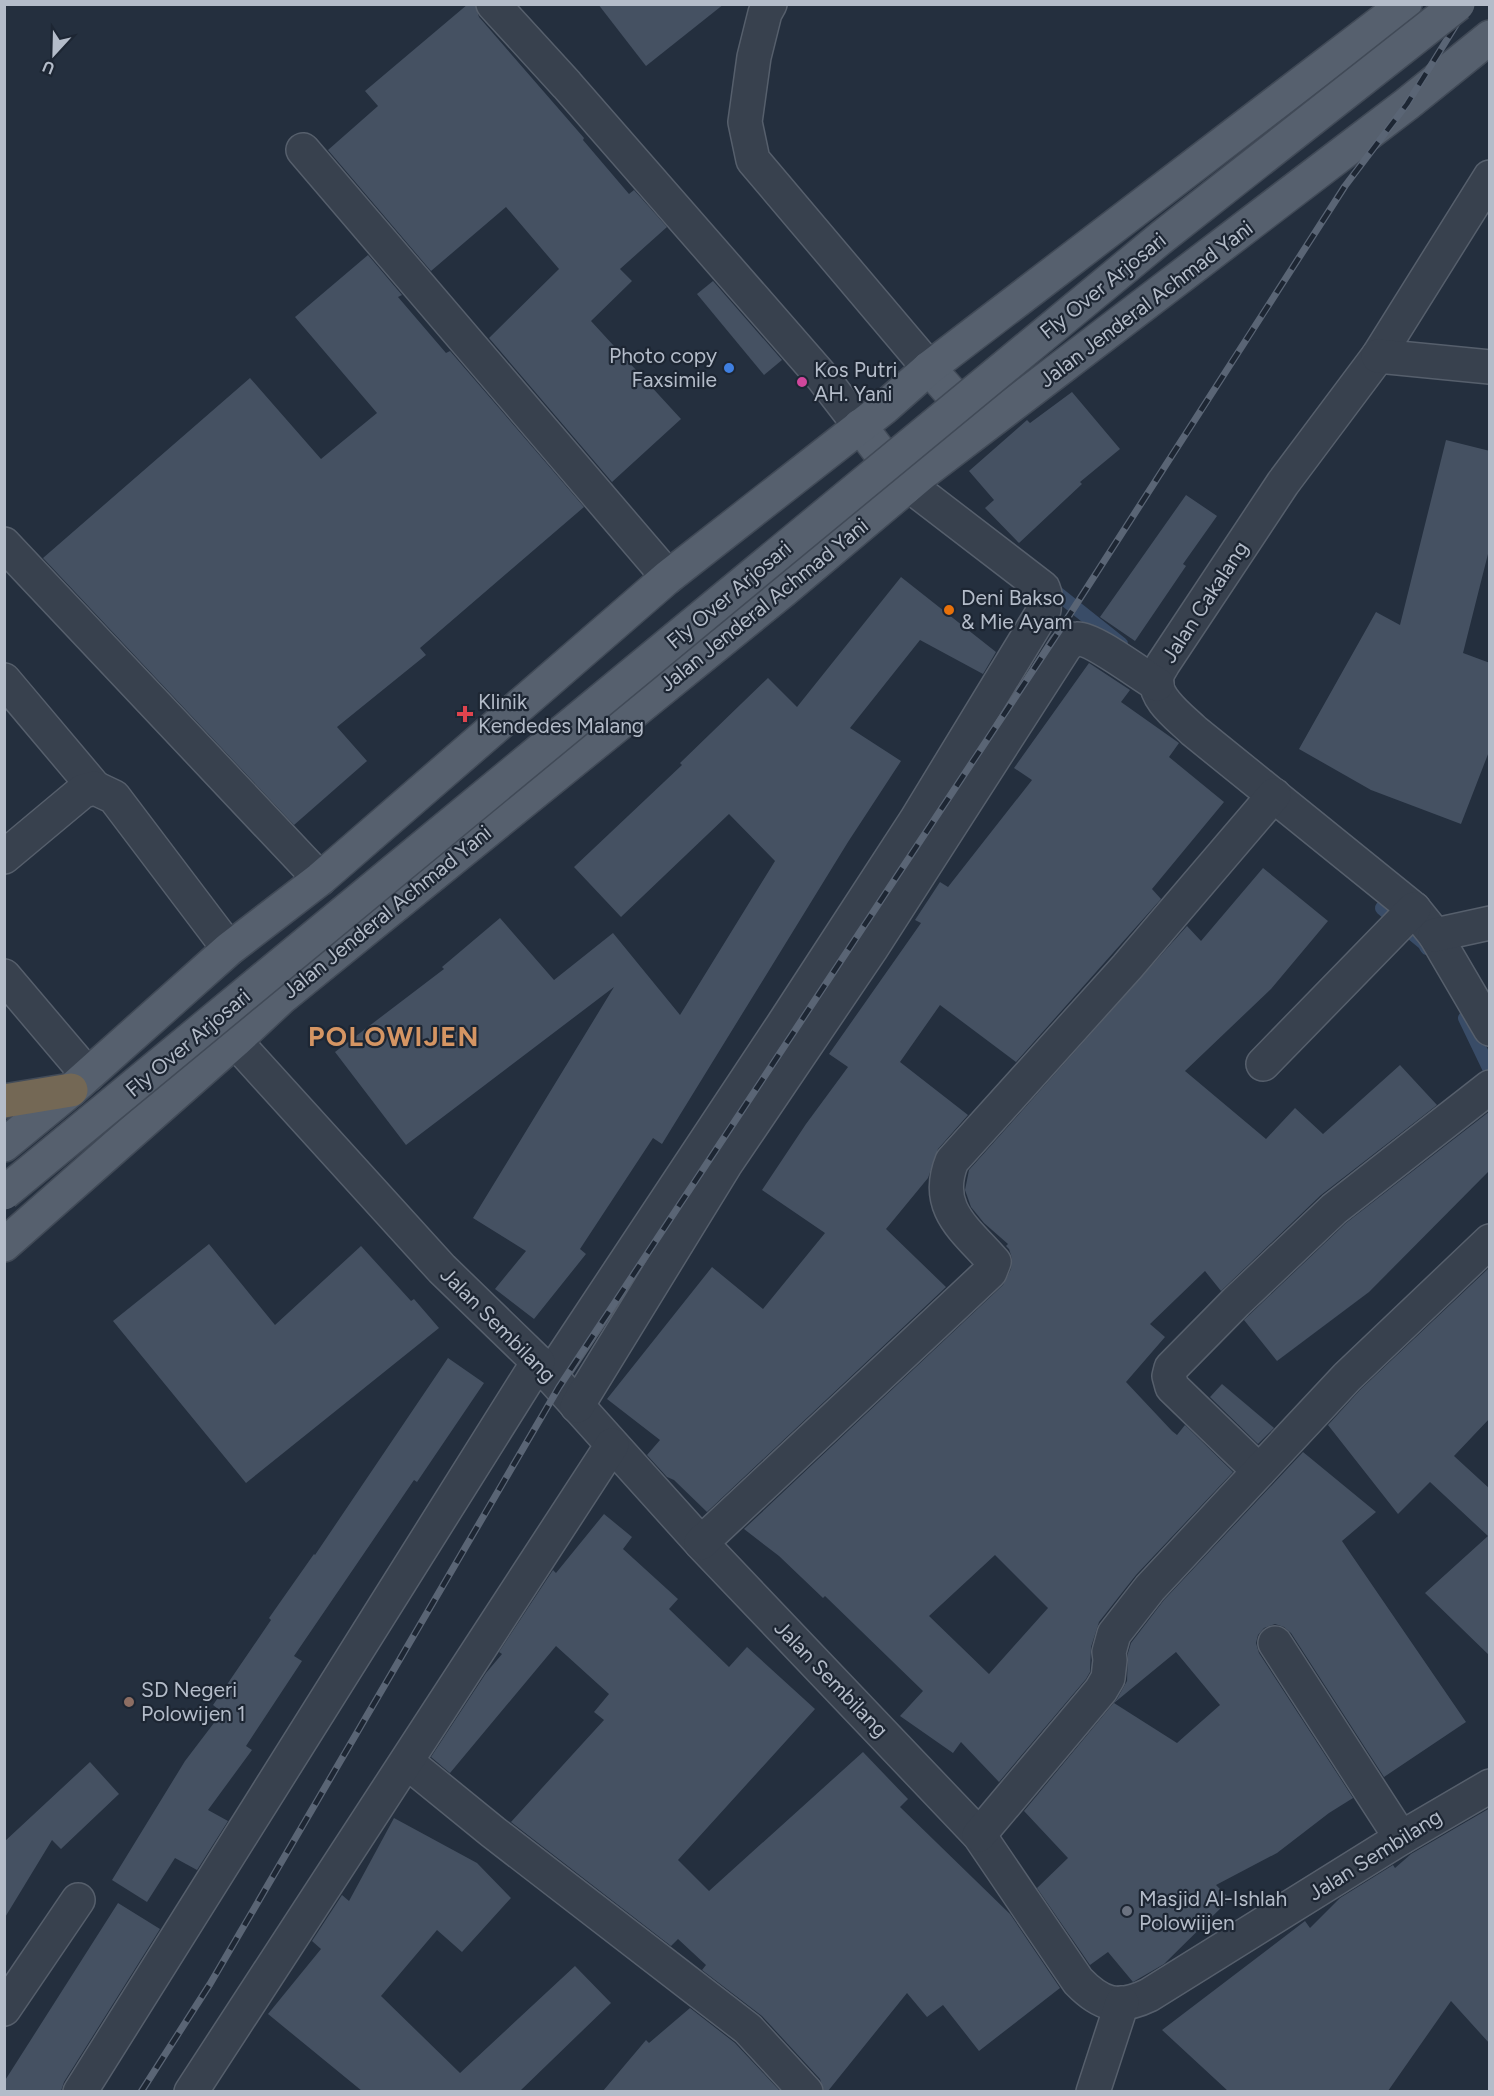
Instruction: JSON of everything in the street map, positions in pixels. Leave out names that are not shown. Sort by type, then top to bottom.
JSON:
[{"type":"highway","points":[[4,1101],[80,1083]]},
{"type":"main road","points":[[4,1145],[80,1083],[229,949],[320,879],[668,577],[870,419],[929,368],[1405,4]]},
{"type":"main road","name":"Fly Over Arjosari","points":[[4,1193],[1162,237],[1458,4]]},
{"type":"main road","name":"Jalan Jenderal Achmad Yani","points":[[4,1245],[236,1041],[281,998],[784,590],[912,482],[1398,112],[1490,37]]},
{"type":"main road","points":[[929,368],[983,428]]},
{"type":"main road","points":[[870,419],[912,482]]},
{"type":"street","points":[[493,4],[567,85],[815,369],[870,419]]},
{"type":"street","points":[[770,4],[765,13],[754,57],[746,122],[753,160],[929,368]]},
{"type":"street","points":[[303,150],[668,577]]},
{"type":"street","name":"Jalan Cakalang","points":[[1485,194],[1378,356],[1283,483],[1157,674],[1156,684],[1163,699],[1173,711],[1267,803],[1404,918],[1435,934],[1490,1029]]},
{"type":"street","points":[[1378,356],[1490,367]]},
{"type":"street","points":[[80,2091],[544,1369],[789,1016],[916,820],[1044,610],[1043,588],[912,482]]},
{"type":"street","points":[[4,544],[320,879]]},
{"type":"street","points":[[577,1406],[725,1165],[871,949],[1065,647],[1071,640],[1077,639],[1095,644],[1156,684]]},
{"type":"street","points":[[4,680],[95,788],[114,797],[229,949]]},
{"type":"street","points":[[4,857],[83,791],[95,788]]},
{"type":"street","points":[[701,1543],[990,1272],[994,1262],[951,1212],[946,1187],[947,1174],[952,1161],[1127,968],[1267,803]]},
{"type":"street","points":[[1263,1064],[1404,918]]},
{"type":"street","points":[[1435,934],[1490,923]]},
{"type":"street","points":[[4,976],[80,1083]]},
{"type":"street","name":"Jalan Sembilang","points":[[236,1041],[442,1269],[544,1369],[701,1543],[980,1835],[1078,1981],[1098,2000],[1122,2003],[1137,2001],[1149,1995],[1401,1838],[1490,1786]]},
{"type":"street","points":[[1259,1471],[1172,1387],[1169,1376],[1171,1368],[1236,1302],[1334,1209],[1487,1089]]},
{"type":"street","points":[[980,1835],[1101,1690],[1108,1678],[1109,1652],[1114,1634],[1150,1588],[1347,1377],[1490,1241]]},
{"type":"street","points":[[196,2083],[612,1445]]},
{"type":"street","points":[[1275,1643],[1401,1838]]},
{"type":"street","points":[[407,1762],[493,1832],[748,2029],[806,2091]]},
{"type":"street","points":[[4,2009],[78,1900]]},
{"type":"street","points":[[1093,2091],[1122,2003]]},
{"type":"building","points":[[468,4],[475,4],[479,17],[584,138],[583,140],[629,194],[634,190],[667,227],[620,269],[632,281],[591,321],[681,419],[612,482],[489,338],[559,269],[506,207],[431,271],[328,150],[378,106],[365,91]]},
{"type":"building","points":[[598,4],[724,4],[646,66]]},
{"type":"building","points":[[368,255],[402,295],[398,297],[446,353],[450,351],[584,507],[420,648],[426,655],[337,727],[367,761],[294,825],[43,558],[250,378],[321,459],[377,413],[295,317]]},
{"type":"building","points":[[713,281],[782,360],[764,375],[697,294]]},
{"type":"building","points":[[1072,392],[1120,449],[1080,482],[1082,484],[1019,543],[985,508],[994,500],[969,471],[1027,420],[1030,423]]},
{"type":"building","points":[[1446,440],[1490,451],[1490,546],[1463,653],[1490,663],[1490,749],[1461,824],[1371,790],[1299,749],[1376,612],[1400,625]]},
{"type":"building","points":[[1186,495],[1217,516],[1183,564],[1186,566],[1135,641],[1100,617]]},
{"type":"building","points":[[901,577],[996,652],[983,674],[920,640],[850,728],[901,761],[848,842],[662,1144],[653,1138],[580,1249],[586,1254],[534,1319],[495,1289],[526,1251],[473,1218],[614,987],[406,1145],[335,1052],[444,969],[442,967],[500,918],[554,980],[613,933],[680,1015],[775,861],[729,814],[621,917],[574,867],[682,765],[680,763],[768,678],[797,707]]},
{"type":"building","points":[[1089,663],[1130,690],[1121,702],[1179,743],[1169,757],[1224,802],[1152,889],[1161,899],[1016,1062],[940,1005],[900,1062],[968,1115],[938,1149],[928,1178],[886,1229],[946,1287],[707,1512],[674,1480],[667,1477],[647,1455],[660,1440],[607,1399],[712,1267],[763,1309],[825,1233],[762,1190],[848,1067],[829,1054],[921,923],[915,920],[940,882],[948,887],[1032,780],[1014,768]]},
{"type":"building","points":[[1263,868],[1328,921],[1271,989],[1185,1071],[1266,1139],[1295,1108],[1323,1134],[1400,1065],[1437,1105],[1321,1195],[1221,1291],[1205,1271],[1150,1324],[1165,1337],[1126,1382],[1172,1431],[1177,1435],[1185,1425],[1233,1472],[1136,1575],[1099,1622],[1091,1647],[1090,1672],[1086,1679],[999,1782],[961,1742],[953,1753],[900,1716],[923,1691],[825,1596],[823,1598],[779,1556],[744,1529],[1003,1285],[1011,1269],[1012,1258],[1006,1246],[1008,1244],[984,1223],[971,1207],[965,1190],[969,1170],[1187,926],[1201,941]],"holes":[[[995,1555],[1048,1608],[989,1674],[929,1616]]]},
{"type":"building","points":[[1490,1111],[1490,1170],[1369,1292],[1277,1361],[1244,1320],[1346,1223]]},
{"type":"building","points":[[209,1244],[275,1325],[361,1246],[411,1301],[414,1299],[439,1328],[246,1483],[113,1321]]},
{"type":"building","points":[[1490,1267],[1490,1418],[1454,1456],[1490,1489],[1490,1656],[1425,1593],[1488,1536],[1430,1482],[1398,1514],[1328,1425],[1360,1390]]},
{"type":"building","points":[[448,1358],[484,1383],[417,1482],[414,1480],[294,1656],[302,1661],[246,1746],[252,1750],[208,1810],[228,1821],[197,1870],[175,1858],[147,1902],[112,1880],[185,1761],[220,1715],[216,1712],[218,1709],[213,1705],[271,1620],[269,1618],[315,1555]]},
{"type":"building","points":[[1222,1384],[1274,1428],[1258,1444],[1210,1397]]},
{"type":"building","points":[[1303,1452],[1376,1512],[1342,1541],[1466,1722],[1384,1777],[1291,1633],[1275,1624],[1264,1628],[1258,1635],[1256,1643],[1259,1653],[1353,1798],[1329,1813],[1277,1853],[1216,1885],[1230,1899],[1164,1964],[1133,1982],[1108,1952],[1090,1965],[1037,1888],[1068,1858],[1024,1811],[1117,1699],[1127,1681],[1128,1653],[1131,1643],[1164,1600]],"holes":[[[1176,1652],[1220,1705],[1177,1743],[1114,1703]]]},
{"type":"building","points":[[604,1514],[632,1537],[623,1549],[678,1599],[669,1609],[729,1667],[747,1647],[815,1709],[678,1860],[709,1891],[863,1752],[908,1799],[900,1807],[1010,1914],[1060,1988],[979,2051],[943,2005],[927,2017],[907,1993],[828,2091],[824,2091],[820,2079],[762,2016],[702,1970],[706,1965],[678,1939],[671,1946],[511,1822],[604,1720],[594,1712],[609,1694],[556,1646],[450,1773],[431,1757],[486,1673],[502,1654],[499,1652],[553,1570],[556,1573]]},
{"type":"building","points":[[90,1762],[119,1794],[61,1849],[52,1840],[4,1919],[4,1842]]},
{"type":"building","points":[[1490,1808],[1490,2044],[1451,2001],[1388,2091],[1228,2091],[1162,2030],[1305,1921],[1310,1928],[1340,1898],[1393,1865],[1395,1868],[1411,1854]]},
{"type":"building","points":[[394,1818],[477,1863],[511,1898],[462,1952],[437,1930],[381,1996],[460,2073],[575,1966],[611,2003],[520,2091],[362,2091],[268,2014],[321,1949],[312,1941],[342,1895],[349,1901]]},
{"type":"building","points":[[118,1903],[160,1929],[64,2082],[61,2091],[4,2091],[4,2082]]},
{"type":"building","points":[[690,2008],[735,2043],[780,2091],[603,2091],[646,2040],[649,2043]]},
{"type":"waterway","points":[[1047,585],[1121,644]]},
{"type":"waterway","points":[[1382,908],[1427,948]]},
{"type":"waterway","points":[[1465,1018],[1490,1070]]},
{"type":"railway","points":[[141,2092],[210,1984],[559,1387],[1063,625],[1345,186],[1407,104],[1469,4]]},
{"type":"place","name":"Photo copy Faxsimile","points":[[729,368]]},
{"type":"place","name":"Kos Putri AH. Yani","points":[[802,382]]},
{"type":"place","name":"Deni Bakso & Mie Ayam","points":[[949,610]]},
{"type":"place","name":"Klinik Kendedes Malang","points":[[465,714]]},
{"type":"place","name":"SD Negeri Polowijen 1","points":[[129,1702]]},
{"type":"place","name":"Masjid Al-Ishlah Polowiijen","points":[[1127,1911]]},
{"type":"district","name":"POLOWIJEN","points":[[394,1037]]}]
